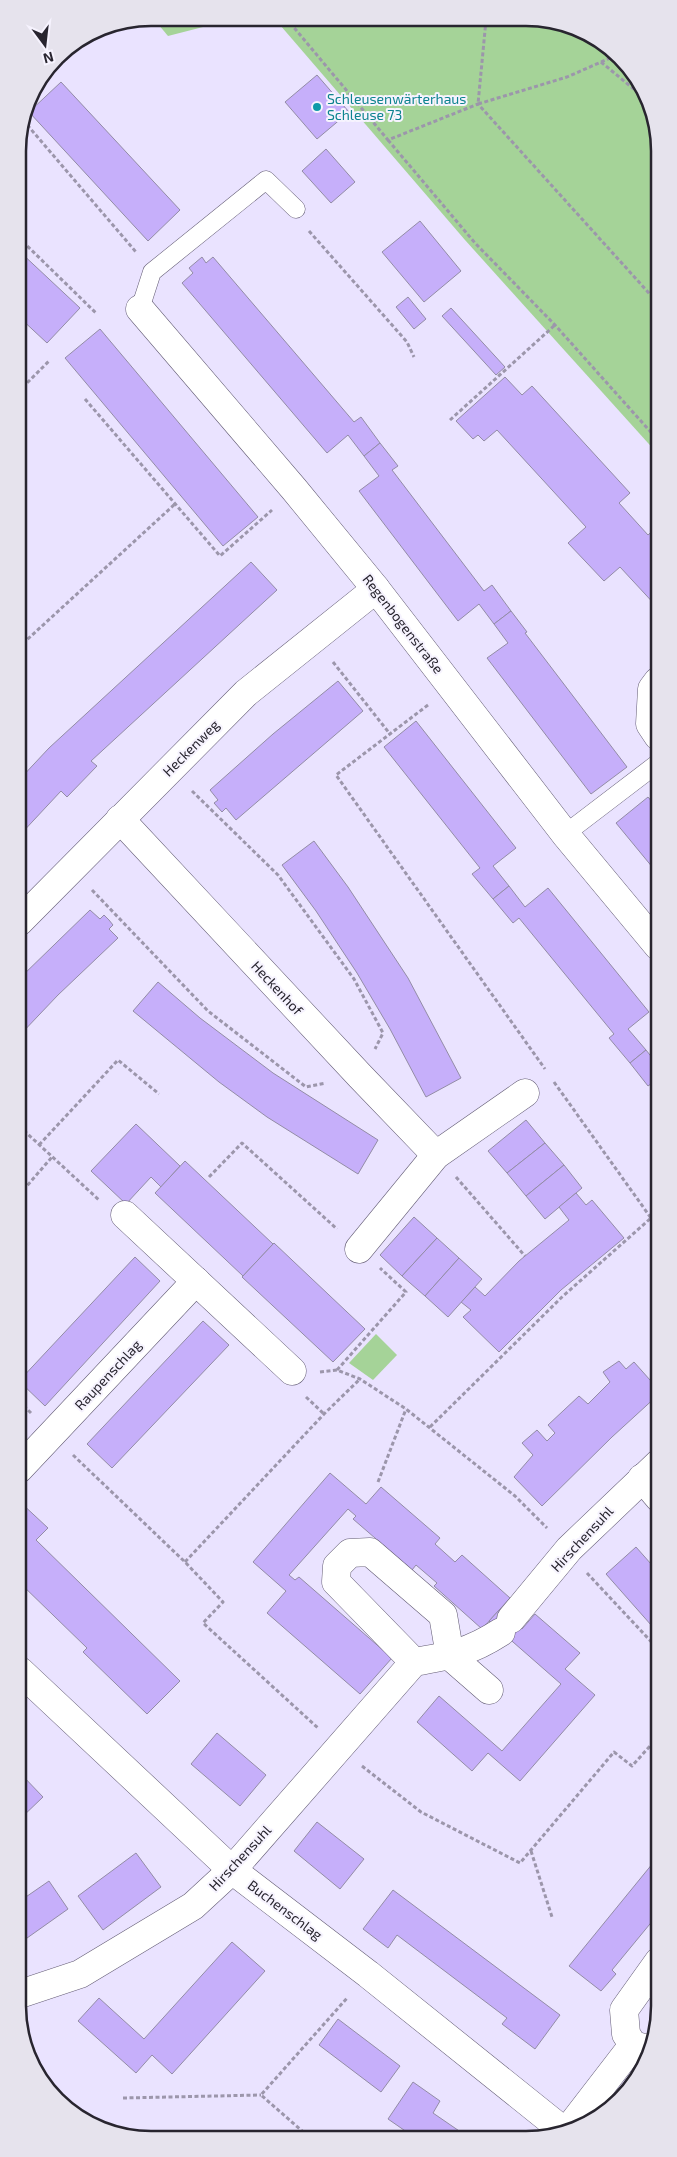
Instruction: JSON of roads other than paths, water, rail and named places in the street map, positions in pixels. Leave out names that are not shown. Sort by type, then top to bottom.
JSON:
[{"type":"street","name":"Regenbogenstraße","points":[[140,309],[376,589],[565,834],[651,937]]},
{"type":"street","name":"Heckenweg","points":[[27,914],[246,693],[376,589]]},
{"type":"street","points":[[651,712],[651,725]]},
{"type":"street","name":"Heckenhof","points":[[120,819],[360,1076],[436,1154]]},
{"type":"street","points":[[359,1249],[436,1154],[525,1093]]},
{"type":"street","points":[[125,1215],[292,1371]]},
{"type":"street","name":"Raupenschlag","points":[[26,1462],[196,1281]]},
{"type":"street","name":"Hirschensuhl","points":[[26,1992],[80,1974],[193,1906],[232,1870],[338,1746],[414,1662],[450,1656],[480,1645],[506,1625],[569,1549],[650,1481]]},
{"type":"street","points":[[414,1662],[336,1582],[337,1566],[350,1553],[370,1552],[443,1614],[450,1656],[489,1690]]},
{"type":"street","name":"Buchenschlag","points":[[26,1677],[232,1870],[368,1974],[558,2126]]},
{"type":"street","points":[[577,2119],[642,2046],[626,2034],[624,2010],[650,1974]]},
{"type":"lane","points":[[140,309],[152,272],[266,180],[296,209]]},
{"type":"lane","points":[[565,834],[651,769]]},
{"type":"place","name":"Schleusenwärterhaus Schleuse 73","points":[[317,107]]}]
